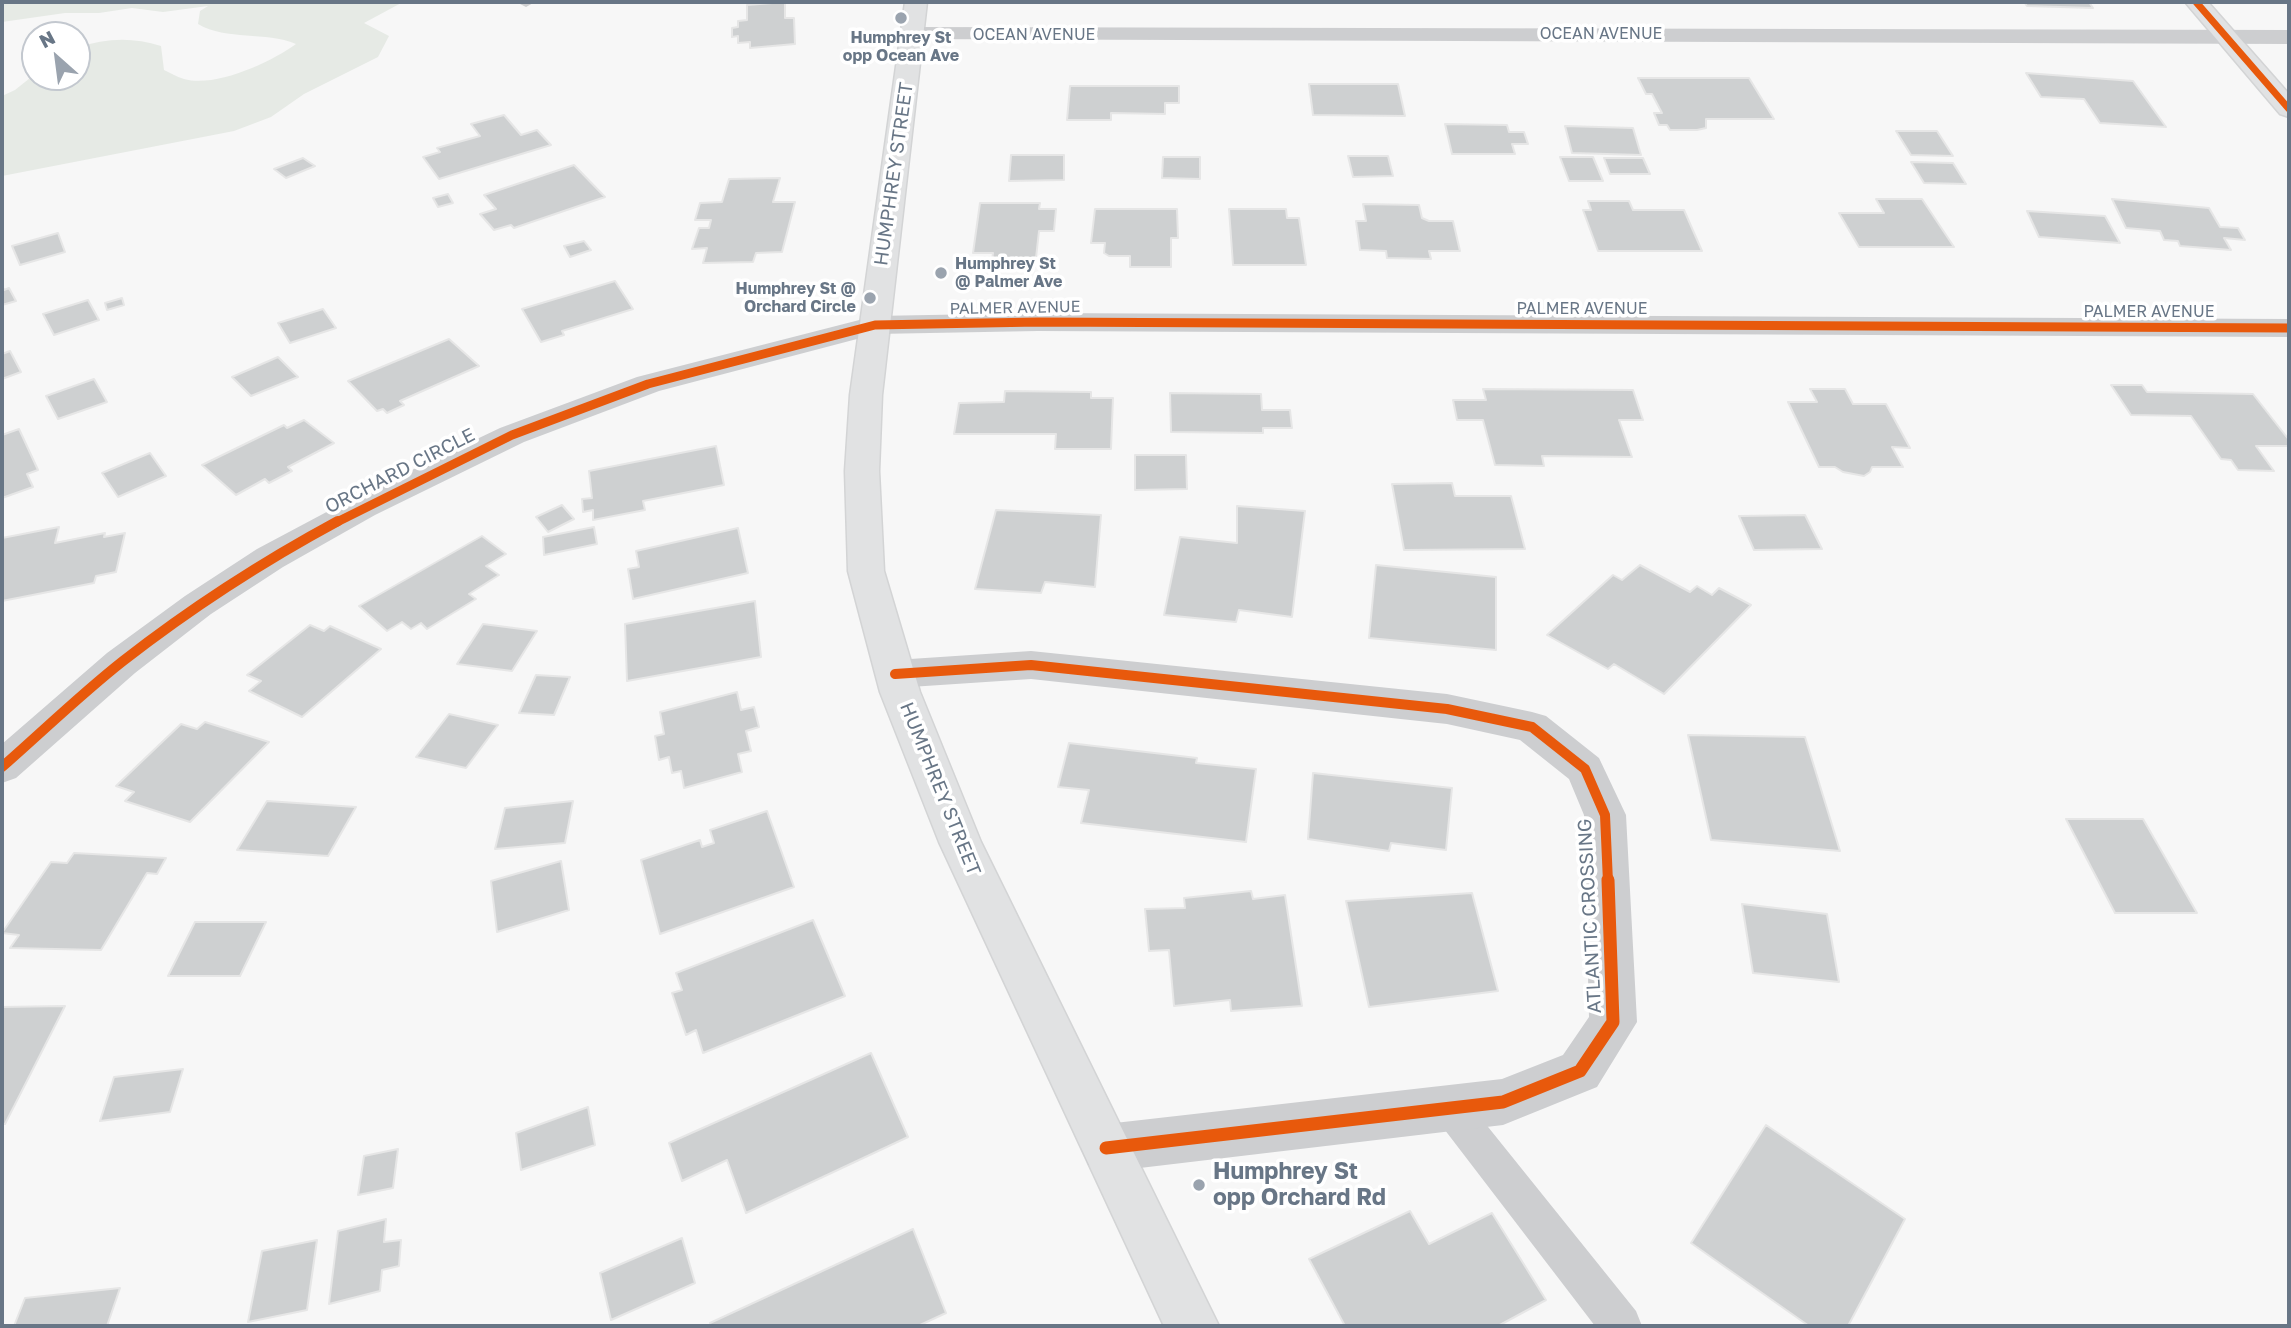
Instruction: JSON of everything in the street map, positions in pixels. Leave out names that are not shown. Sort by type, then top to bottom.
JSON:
[{"type":"main road","points":[[2196,2],[2289,109]]},
{"type":"main road","name":"HUMPHREY STREET","points":[[915,18],[892,174],[866,395],[862,471],[866,571],[895,674],[960,842],[1192,1326]]},
{"type":"street","name":"OCEAN AVENUE","points":[[915,18],[1354,36],[1559,24],[2289,37]]},
{"type":"street","name":"PALMER AVENUE","points":[[875,325],[1052,323],[2289,328]]},
{"type":"street","name":"ORCHARD CIRCLE","points":[[4,759],[121,663],[198,605],[270,558],[363,507],[512,435],[648,384],[875,325]]},
{"type":"street","name":"ATLANTIC CROSSING","points":[[895,674],[1031,665],[1447,709],[1532,727],[1585,769],[1605,815],[1613,1022],[1580,1071],[1503,1102],[1106,1148]]},
{"type":"lane","points":[[1451,1109],[1621,1326]]},
{"type":"shaded area","points":[[2,2],[403,2],[364,23],[389,36],[378,57],[304,94],[271,117],[234,131],[2,176],[2,96],[21,85],[21,91],[91,91],[91,44],[119,40],[161,46],[164,70],[181,78],[197,81],[243,72],[296,44],[209,29],[198,24],[200,11],[208,6],[163,12],[132,8],[99,13],[65,13],[2,22]]},
{"type":"building","points":[[785,2],[785,18],[794,18],[795,44],[750,48],[750,42],[738,43],[738,36],[732,37],[732,28],[738,27],[738,21],[747,20],[747,5]]},
{"type":"building","points":[[2024,2],[2089,2],[2093,8],[2027,6]]},
{"type":"building","points":[[2026,73],[2133,81],[2166,127],[2100,123],[2084,99],[2041,97]]},
{"type":"building","points":[[1638,78],[1749,78],[1774,119],[1706,119],[1706,128],[1670,130],[1667,125],[1659,125],[1654,113],[1662,113],[1652,94],[1646,94]]},
{"type":"building","points":[[1309,84],[1398,84],[1405,116],[1313,115]]},
{"type":"building","points":[[1070,86],[1179,86],[1179,103],[1165,103],[1165,114],[1111,113],[1111,120],[1067,120]]},
{"type":"building","points":[[504,115],[521,135],[537,130],[551,145],[439,179],[423,157],[440,152],[437,148],[480,136],[471,124]]},
{"type":"building","points":[[1445,124],[1507,125],[1509,132],[1524,132],[1528,144],[1512,144],[1515,154],[1452,154]]},
{"type":"building","points":[[1565,126],[1633,128],[1641,155],[1572,153]]},
{"type":"building","points":[[1896,131],[1937,131],[1953,156],[1911,155]]},
{"type":"building","points":[[1011,155],[1064,155],[1064,180],[1009,181]]},
{"type":"building","points":[[1348,156],[1388,156],[1393,176],[1353,177]]},
{"type":"building","points":[[1163,157],[1200,157],[1200,179],[1162,178]]},
{"type":"building","points":[[1560,157],[1593,157],[1603,181],[1569,181]]},
{"type":"building","points":[[303,158],[315,166],[286,178],[274,169]]},
{"type":"building","points":[[1604,158],[1643,158],[1650,174],[1610,174]]},
{"type":"building","points":[[1911,162],[1953,163],[1966,184],[1924,183]]},
{"type":"building","points":[[574,165],[605,197],[514,228],[511,225],[494,230],[480,214],[496,209],[484,195]]},
{"type":"building","points":[[780,178],[773,202],[795,202],[782,252],[756,253],[753,262],[703,263],[707,248],[692,249],[699,228],[709,228],[711,220],[695,220],[700,203],[722,202],[729,179]]},
{"type":"building","points":[[448,194],[453,203],[438,207],[433,198]]},
{"type":"building","points":[[1876,199],[1922,199],[1954,247],[1859,247],[1839,213],[1884,213]]},
{"type":"building","points":[[2112,199],[2209,208],[2220,227],[2238,228],[2245,240],[2224,238],[2231,250],[2180,246],[2178,241],[2164,240],[2160,231],[2126,228]]},
{"type":"building","points":[[1588,201],[1629,201],[1633,210],[1684,210],[1702,251],[1598,251],[1583,210],[1591,210]]},
{"type":"building","points":[[980,203],[1040,203],[1039,209],[1056,209],[1054,231],[1039,231],[1035,267],[991,267],[993,253],[973,253]]},
{"type":"building","points":[[1363,204],[1419,205],[1422,218],[1429,221],[1453,221],[1460,251],[1429,251],[1431,259],[1387,258],[1386,251],[1360,250],[1356,221],[1366,221]]},
{"type":"building","points":[[1095,209],[1177,209],[1178,238],[1171,238],[1171,267],[1130,267],[1130,256],[1109,256],[1104,253],[1105,243],[1091,243]]},
{"type":"building","points":[[1229,209],[1286,209],[1287,218],[1299,218],[1306,265],[1233,265]]},
{"type":"building","points":[[2027,211],[2105,216],[2120,243],[2039,237]]},
{"type":"building","points":[[58,233],[65,252],[20,265],[12,246]]},
{"type":"building","points":[[584,241],[591,250],[570,257],[564,246]]},
{"type":"building","points":[[615,281],[633,309],[562,331],[564,335],[541,342],[522,309]]},
{"type":"building","points":[[2,285],[4,290],[9,288],[16,301],[2,305]]},
{"type":"building","points":[[122,298],[124,305],[107,310],[105,303]]},
{"type":"building","points":[[88,300],[99,320],[54,335],[43,314]]},
{"type":"building","points":[[323,309],[336,328],[290,343],[278,323]]},
{"type":"building","points":[[449,339],[479,366],[400,401],[404,405],[387,413],[383,409],[377,411],[348,381]]},
{"type":"building","points":[[10,351],[21,372],[2,379],[2,354]]},
{"type":"building","points":[[278,357],[298,377],[251,396],[232,377]]},
{"type":"building","points":[[94,379],[107,402],[58,419],[46,396]]},
{"type":"building","points":[[2111,385],[2142,385],[2147,392],[2253,394],[2289,440],[2289,446],[2256,446],[2274,471],[2238,470],[2231,460],[2221,459],[2191,416],[2131,415]]},
{"type":"building","points":[[1483,389],[1633,390],[1643,420],[1619,420],[1632,457],[1542,456],[1544,466],[1495,465],[1483,420],[1457,420],[1453,400],[1486,400]]},
{"type":"building","points":[[1810,389],[1845,389],[1853,404],[1886,404],[1910,448],[1892,447],[1903,467],[1872,467],[1864,476],[1843,472],[1835,467],[1819,467],[1788,402],[1817,402]]},
{"type":"building","points":[[1005,391],[1091,392],[1091,398],[1113,398],[1111,449],[1055,449],[1056,434],[954,434],[959,403],[1004,402]]},
{"type":"building","points":[[1170,393],[1261,394],[1262,410],[1290,410],[1292,428],[1263,428],[1263,433],[1171,432]]},
{"type":"building","points":[[304,420],[334,443],[288,467],[292,471],[269,483],[265,479],[236,495],[202,465],[284,425],[287,428]]},
{"type":"building","points":[[19,429],[38,470],[27,474],[33,487],[2,498],[2,435]]},
{"type":"building","points":[[716,446],[724,485],[643,501],[645,510],[593,520],[593,510],[583,512],[582,499],[592,498],[589,471]]},
{"type":"building","points":[[150,453],[166,476],[118,497],[102,473]]},
{"type":"building","points":[[1135,455],[1186,455],[1187,489],[1135,490]]},
{"type":"building","points":[[1452,483],[1455,496],[1511,496],[1525,549],[1404,550],[1392,484]]},
{"type":"building","points":[[562,505],[574,519],[548,532],[536,517]]},
{"type":"building","points":[[1237,506],[1305,511],[1292,617],[1239,610],[1236,622],[1164,615],[1180,537],[1237,543]]},
{"type":"building","points":[[996,510],[1101,515],[1095,587],[1045,582],[1041,593],[975,589]]},
{"type":"building","points":[[1805,515],[1822,549],[1754,550],[1739,516]]},
{"type":"building","points":[[59,527],[55,543],[105,533],[104,537],[125,533],[116,572],[96,576],[94,583],[2,601],[2,538]]},
{"type":"building","points":[[594,527],[597,544],[544,555],[543,537]]},
{"type":"building","points":[[738,528],[748,573],[633,599],[628,569],[639,567],[636,551]]},
{"type":"building","points":[[482,536],[506,554],[486,566],[499,575],[469,594],[476,599],[427,629],[421,623],[411,629],[402,622],[387,631],[359,606]]},
{"type":"building","points":[[1376,565],[1496,577],[1496,650],[1369,638]]},
{"type":"building","points":[[1640,565],[1690,592],[1697,586],[1712,595],[1719,588],[1751,605],[1664,694],[1614,664],[1608,669],[1547,635],[1613,575],[1622,580]]},
{"type":"building","points":[[755,601],[761,657],[627,681],[625,624]]},
{"type":"building","points":[[483,624],[537,631],[512,671],[457,664]]},
{"type":"building","points":[[310,625],[324,631],[330,626],[381,649],[302,717],[249,691],[261,681],[247,675]]},
{"type":"building","points":[[536,675],[570,677],[554,715],[519,713]]},
{"type":"building","points":[[737,692],[741,710],[754,707],[759,727],[746,731],[751,751],[738,754],[742,772],[684,788],[681,771],[672,773],[669,757],[659,760],[655,736],[664,734],[660,712]]},
{"type":"building","points":[[449,714],[498,725],[466,768],[416,757]]},
{"type":"building","points":[[205,722],[269,742],[190,822],[125,801],[134,792],[116,786],[181,724],[197,729]]},
{"type":"building","points":[[1688,735],[1805,737],[1840,851],[1711,840]]},
{"type":"building","points":[[1069,743],[1197,758],[1196,763],[1256,769],[1246,842],[1081,823],[1089,790],[1058,787]]},
{"type":"building","points":[[1313,773],[1452,788],[1446,850],[1391,843],[1389,851],[1308,839]]},
{"type":"building","points":[[267,801],[356,807],[328,856],[237,850]]},
{"type":"building","points":[[573,801],[565,843],[495,849],[505,808]]},
{"type":"building","points":[[767,811],[794,887],[660,934],[641,860],[700,840],[702,847],[714,843],[710,830]]},
{"type":"building","points":[[2066,819],[2143,819],[2197,913],[2115,913]]},
{"type":"building","points":[[74,853],[166,858],[157,874],[147,873],[101,950],[10,948],[19,935],[2,933],[51,862],[67,863]]},
{"type":"building","points":[[561,861],[569,910],[497,932],[491,881]]},
{"type":"building","points":[[1251,891],[1253,899],[1285,895],[1302,1006],[1231,1011],[1230,1000],[1174,1006],[1169,950],[1149,951],[1145,909],[1185,908],[1184,898]]},
{"type":"building","points":[[1472,893],[1498,991],[1369,1007],[1346,901]]},
{"type":"building","points":[[1742,904],[1827,914],[1839,982],[1753,973]]},
{"type":"building","points":[[813,920],[845,996],[703,1053],[696,1030],[686,1035],[672,993],[682,990],[676,973]]},
{"type":"building","points":[[195,922],[266,922],[240,976],[168,976]]},
{"type":"building","points":[[65,1006],[5,1124],[2,1124],[2,1007]]},
{"type":"building","points":[[871,1053],[908,1137],[746,1213],[727,1160],[682,1181],[669,1143]]},
{"type":"building","points":[[183,1069],[170,1112],[100,1121],[114,1077]]},
{"type":"building","points":[[588,1107],[595,1145],[521,1170],[516,1133]]},
{"type":"building","points":[[1766,1125],[1905,1219],[1848,1326],[1809,1326],[1691,1243]]},
{"type":"building","points":[[398,1149],[393,1188],[358,1195],[364,1156]]},
{"type":"building","points":[[1410,1211],[1429,1244],[1492,1213],[1546,1300],[1498,1326],[1345,1326],[1309,1259]]},
{"type":"building","points":[[386,1219],[384,1242],[401,1240],[399,1266],[382,1270],[380,1291],[329,1304],[338,1231]]},
{"type":"building","points":[[913,1229],[946,1313],[918,1326],[711,1326],[710,1323]]},
{"type":"building","points":[[682,1238],[695,1283],[611,1320],[600,1273]]},
{"type":"building","points":[[317,1240],[307,1310],[248,1322],[262,1251]]},
{"type":"building","points":[[120,1288],[107,1326],[14,1326],[25,1298]]},
{"type":"cycle path","points":[[2196,2],[2289,109]]},
{"type":"cycle path","points":[[2,767],[121,663],[198,605],[270,558],[363,507],[512,435],[648,384],[875,325],[1038,322],[2289,328]]},
{"type":"cycle path","points":[[895,674],[1031,665],[1447,709],[1532,727],[1585,769],[1605,815],[1613,1022],[1580,1071],[1503,1102],[1106,1148]]},
{"type":"place","name":"Humphrey St opp Ocean Ave","points":[[901,18]]},
{"type":"place","name":"Humphrey St @ Palmer Ave","points":[[941,273]]},
{"type":"place","name":"Humphrey St @ Orchard Circle","points":[[870,298]]},
{"type":"place","name":"Humphrey St opp Orchard Rd","points":[[1199,1185]]}]
